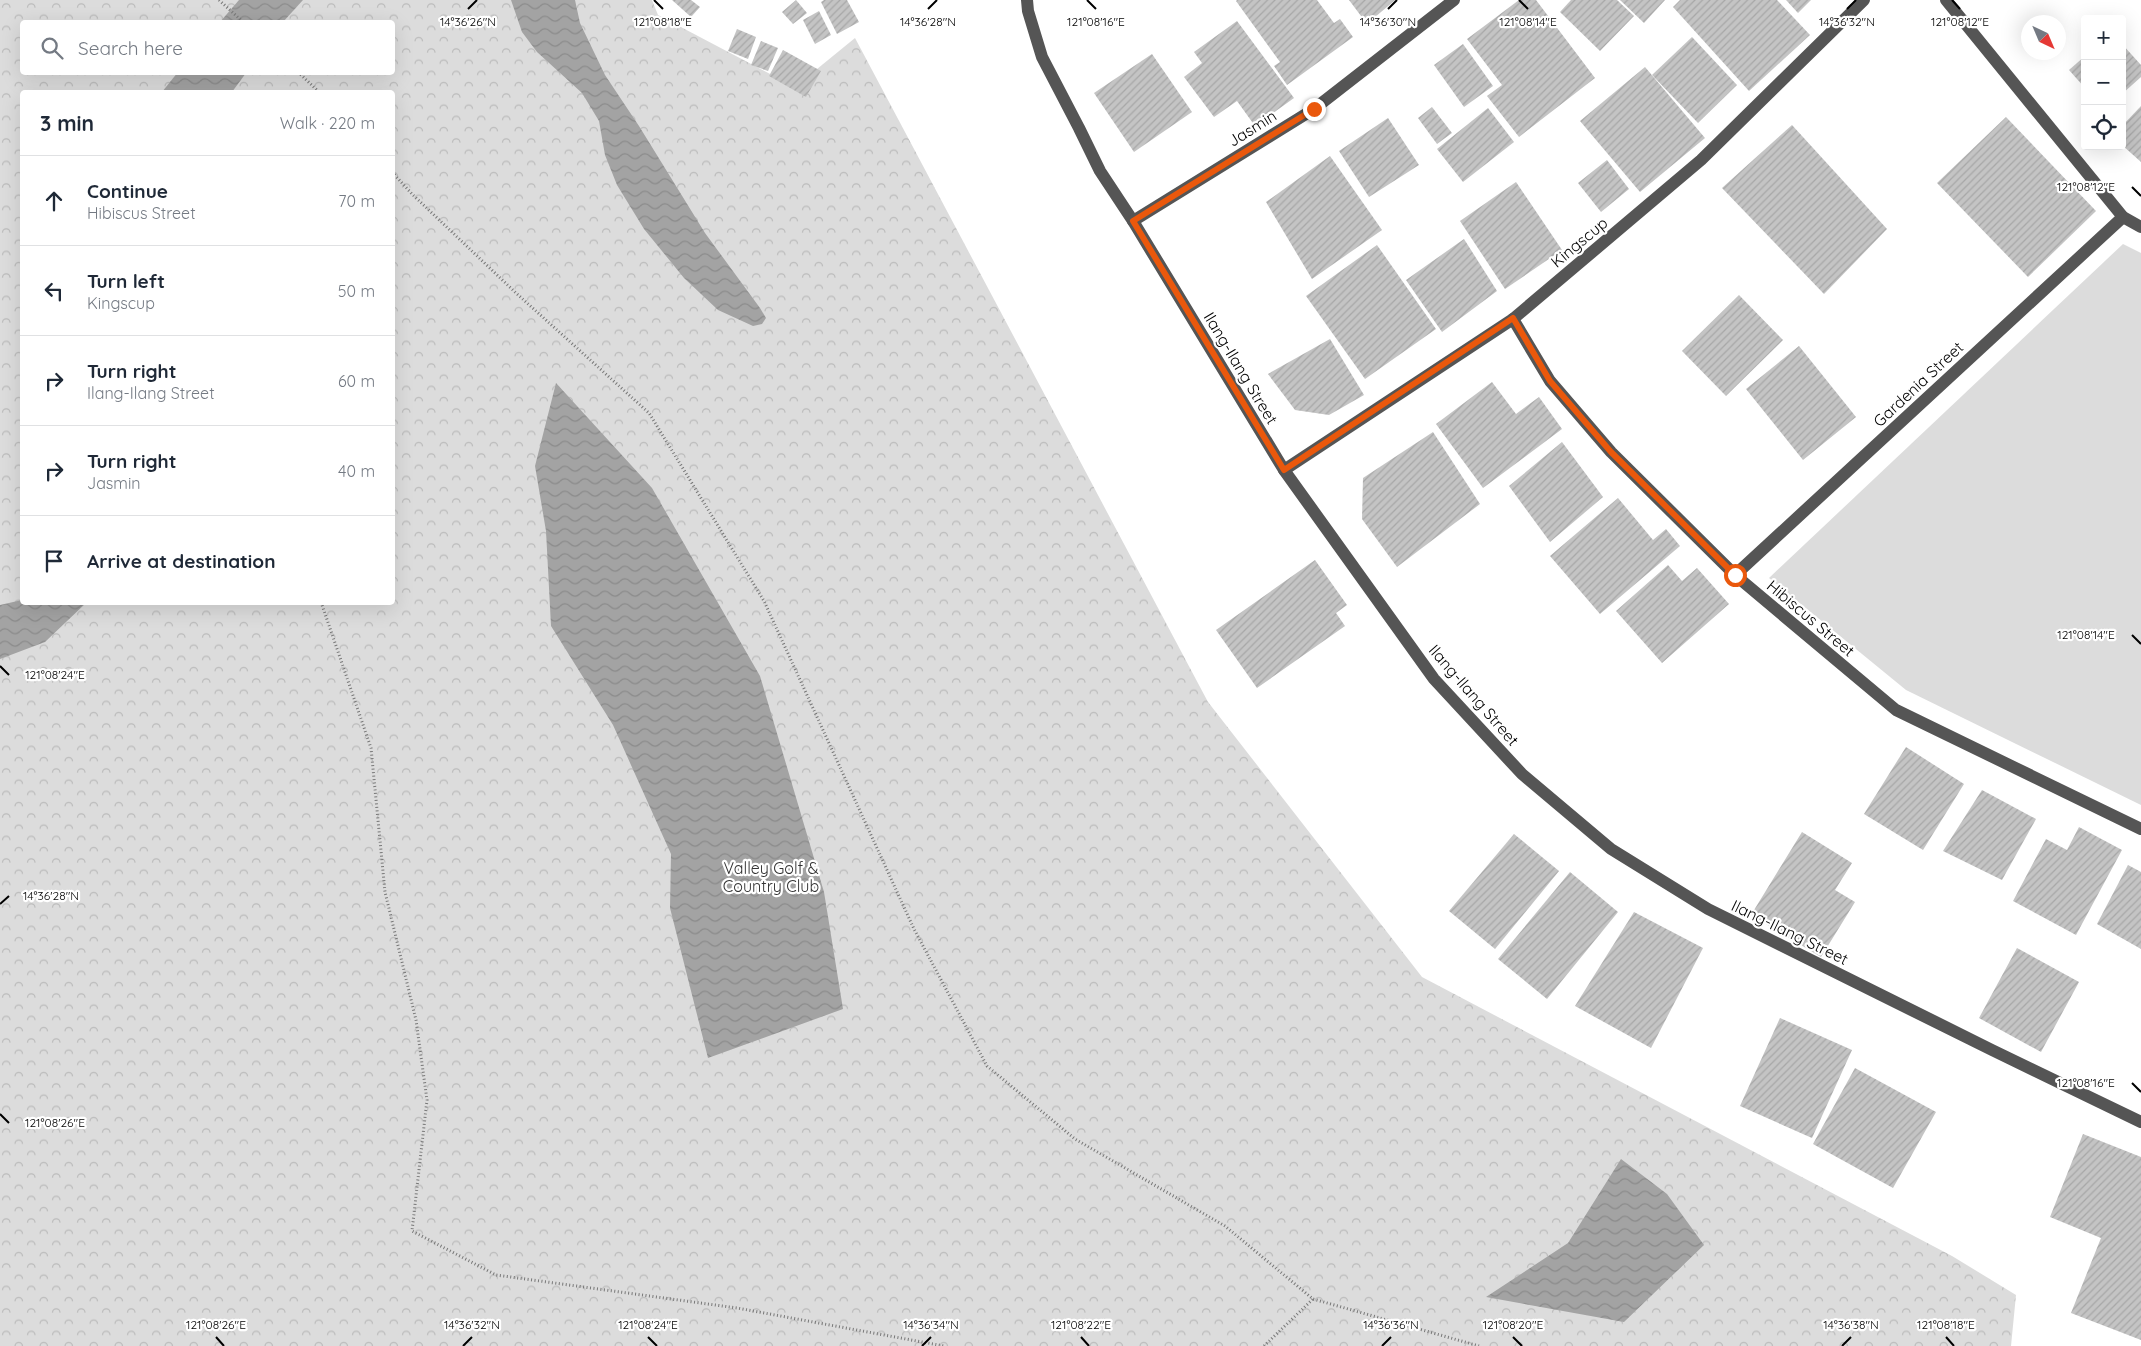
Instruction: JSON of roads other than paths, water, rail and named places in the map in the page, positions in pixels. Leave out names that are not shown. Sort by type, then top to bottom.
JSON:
[{"type":"street","name":"Ilang-Ilang Street","points":[[1027,0],[1028,11],[1042,57],[1100,171],[1133,221],[1284,470],[1434,678],[1522,774],[1611,849],[1708,909],[2141,1122]]},
{"type":"street","name":"Jasmin","points":[[1133,221],[1314,109],[1454,0]]},
{"type":"street","name":"Kingscup","points":[[1284,470],[1513,318],[1701,160],[1864,0]]},
{"type":"street","points":[[1946,0],[2123,217],[2141,227]]},
{"type":"street","name":"Gardenia Street","points":[[1735,575],[2123,217]]},
{"type":"street","name":"Hibiscus Street","points":[[1513,318],[1550,381],[1611,452],[1735,575],[1896,710],[2141,829]]},
{"type":"water","points":[[239,0],[303,0],[285,20],[222,20]]},
{"type":"water","points":[[511,0],[575,0],[580,23],[605,75],[705,233],[760,308],[766,318],[762,324],[753,326],[718,310],[684,278],[644,229],[617,185],[605,155],[599,121],[582,93],[537,52],[522,32]]},
{"type":"water","points":[[176,75],[245,75],[233,90],[164,90]]},
{"type":"water","points":[[556,383],[652,488],[760,676],[824,892],[843,1009],[708,1058],[670,908],[671,854],[613,725],[551,626],[546,531],[535,466]]},
{"type":"water","points":[[20,600],[20,605],[84,605],[45,642],[0,659],[0,605]]},
{"type":"water","points":[[1621,1159],[1667,1194],[1704,1245],[1624,1322],[1486,1297],[1568,1243]]},
{"type":"park label","name":"Valley Golf & Country Club","points":[[771,877]]}]
